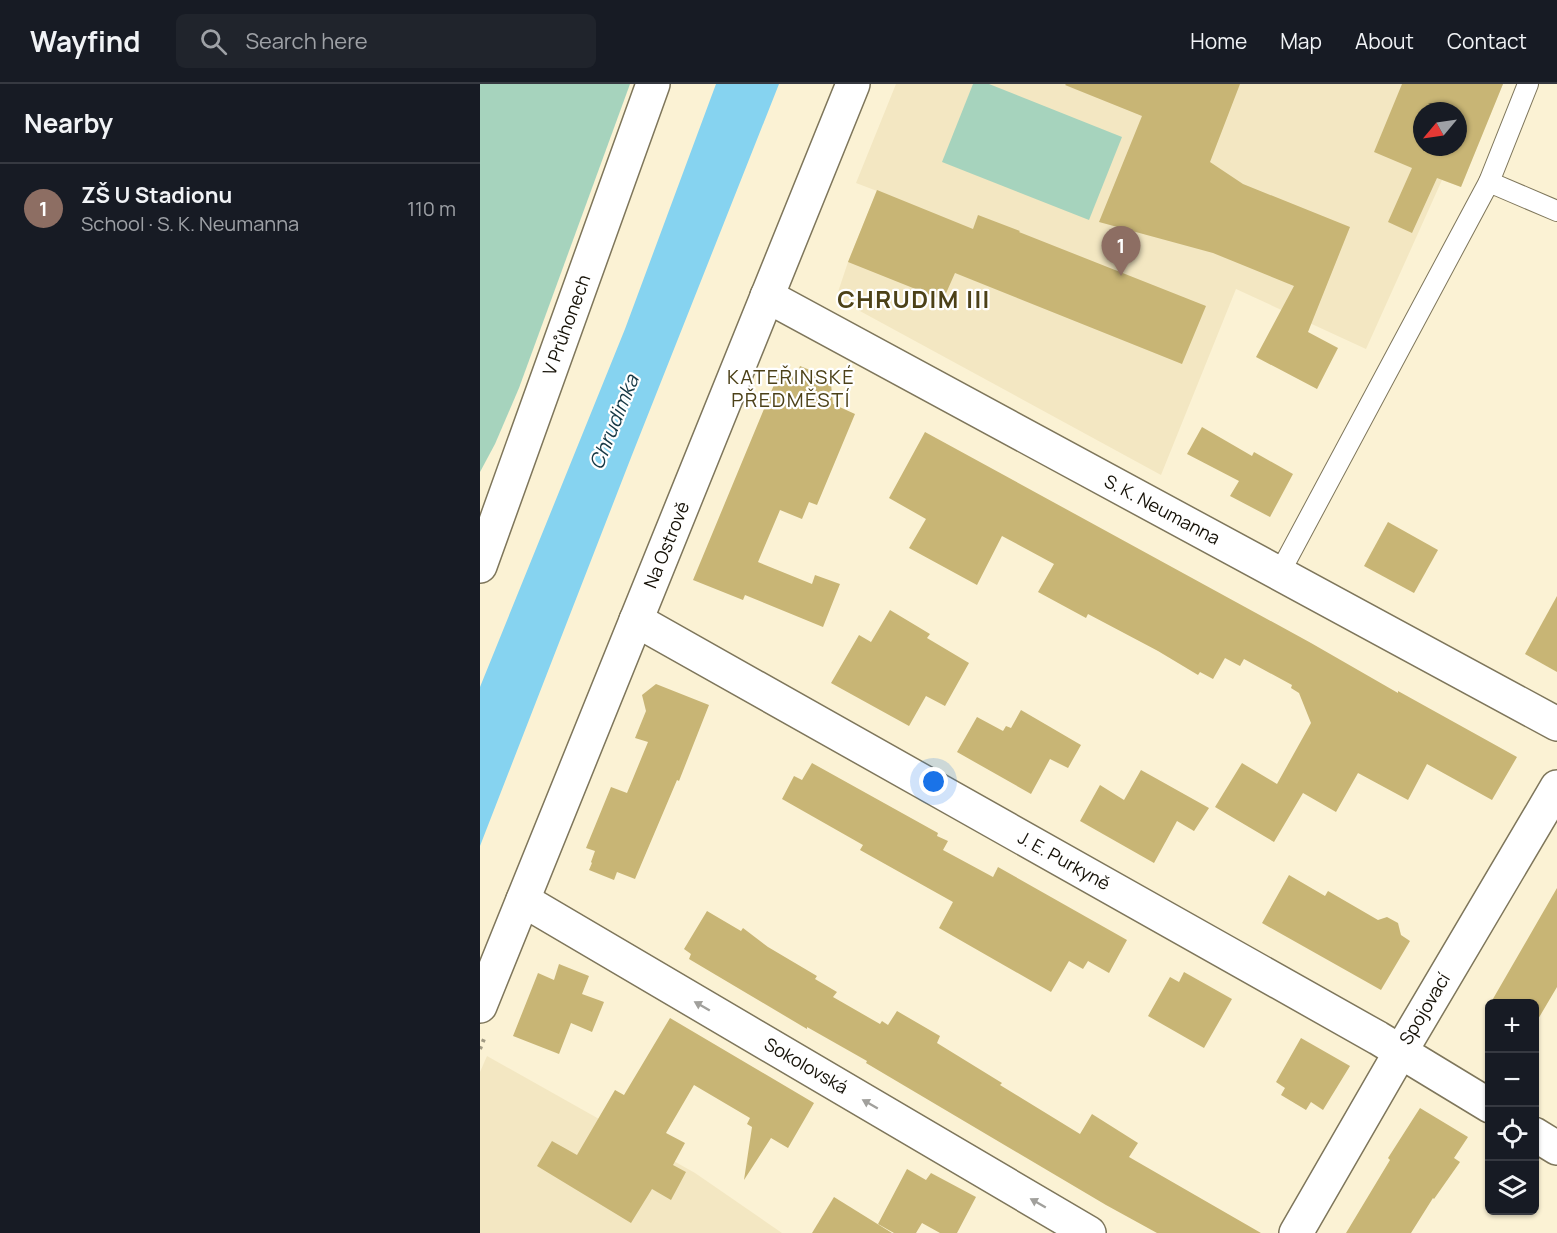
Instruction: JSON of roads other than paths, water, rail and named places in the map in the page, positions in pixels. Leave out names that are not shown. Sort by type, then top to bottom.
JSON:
[{"type":"street","name":"V Průhonech","points":[[480,566],[653,84]]},
{"type":"street","name":"Na Ostrově","points":[[480,1006],[853,84]]},
{"type":"street","name":"S. K. Neumanna","points":[[767,296],[1557,724]]},
{"type":"street","name":"J. E. Purkyně","points":[[636,620],[1401,1051],[1485,1103]]},
{"type":"street","name":"Spojovací","points":[[1296,1233],[1557,787]]},
{"type":"street","name":"Sokolovská","points":[[523,900],[1089,1233]]},
{"type":"street","points":[[1539,1137],[1557,1148]]},
{"type":"lane","points":[[1279,574],[1489,182],[1528,84]]},
{"type":"lane","points":[[1489,182],[1557,211]]},
{"type":"water","name":"Chrudimka","points":[[716,84],[779,84],[480,846],[480,687],[625,329]]},
{"type":"place","name":"ZŠ U Stadionu","points":[[1121,276]]},
{"type":"district","name":"CHRUDIM III","points":[[914,300]]},
{"type":"district","name":"KATEŘINSKÉ PŘEDMĚSTÍ","points":[[791,388]]}]
